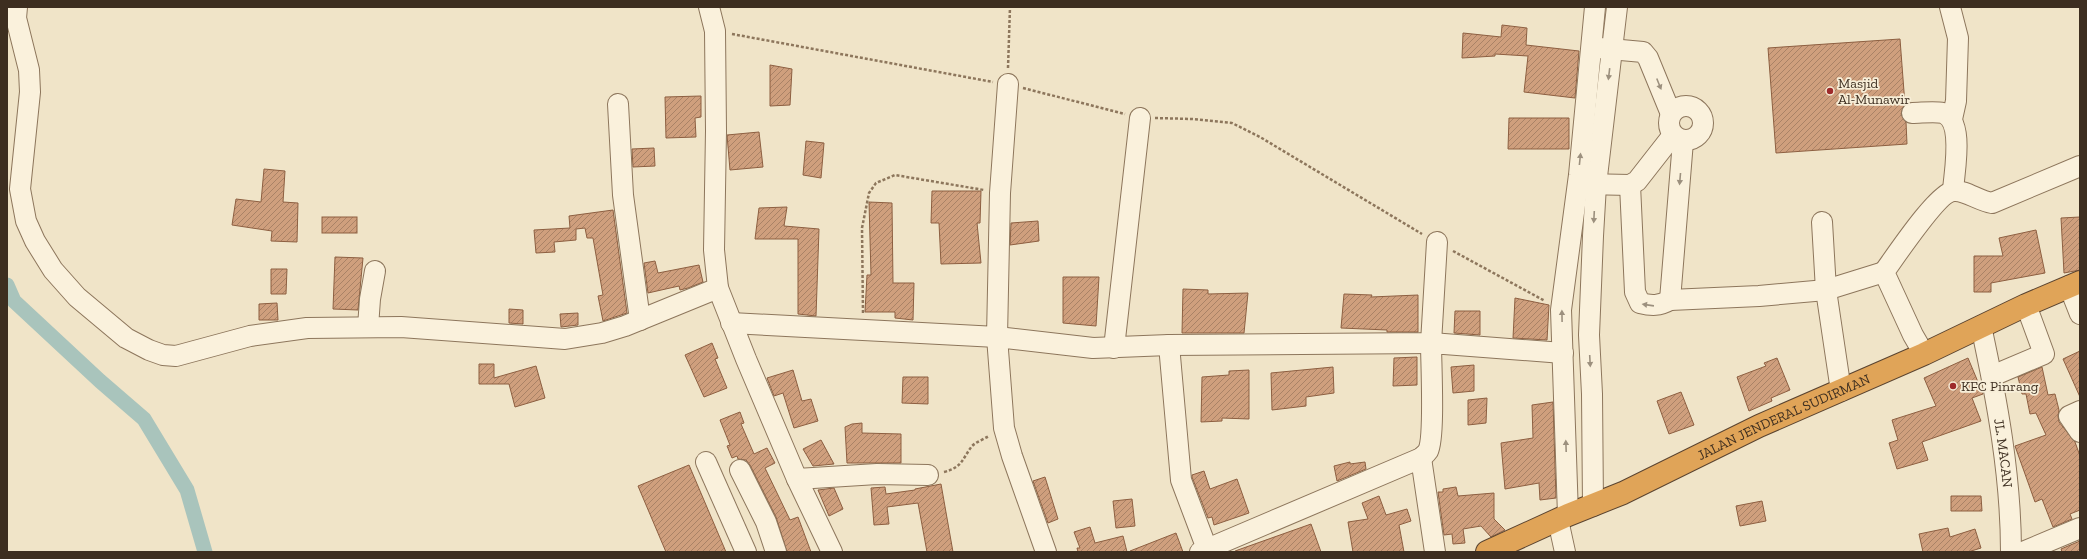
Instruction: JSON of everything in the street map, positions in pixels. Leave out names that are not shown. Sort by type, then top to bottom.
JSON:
[{"type":"highway","name":"JALAN JENDERAL SUDIRMAN","points":[[1487,552],[1563,517],[1623,493],[1759,426],[1924,354],[2026,305],[2074,284]]},
{"type":"street","points":[[17,7],[16,18],[30,70],[30,92],[20,189],[26,221],[34,241],[53,270],[77,297],[96,314],[126,338],[163,356],[176,356],[250,336],[307,328],[401,327],[565,339],[602,333],[640,320],[718,288]]},
{"type":"street","points":[[709,7],[715,31],[716,131],[714,250],[718,288],[731,323],[797,479],[832,552]]},
{"type":"street","points":[[1593,506],[1587,184],[1595,7]]},
{"type":"street","points":[[1565,552],[1563,517],[1563,353],[1561,310],[1587,184],[1612,50],[1617,7]]},
{"type":"street","points":[[1950,7],[1958,38],[1956,101],[1952,119],[1957,133],[1953,191]]},
{"type":"street","points":[[1592,48],[1643,52],[1648,58],[1671,114]]},
{"type":"street","points":[[1008,84],[1000,192],[997,337],[1004,428],[1027,500],[1046,552]]},
{"type":"street","points":[[618,104],[623,195],[640,320]]},
{"type":"street","points":[[1587,184],[1630,185],[1637,181],[1678,138],[1694,139],[1702,132],[1704,121],[1700,111],[1690,105],[1679,106],[1671,114],[1668,125],[1678,138],[1670,300]]},
{"type":"street","points":[[1912,114],[1942,113],[1952,119]]},
{"type":"street","points":[[1114,348],[1140,118]]},
{"type":"street","points":[[1630,185],[1633,278],[1636,299],[1640,304],[1653,306],[1670,300],[1759,296],[1826,290],[1884,272],[1928,213],[1946,194],[1953,191],[1961,191],[1983,202],[1992,203],[2080,166]]},
{"type":"street","points":[[1822,222],[1826,290],[1840,391]]},
{"type":"street","points":[[1169,345],[1181,480],[1214,549],[1422,458],[1428,452],[1431,427],[1431,343],[1436,242]]},
{"type":"street","points":[[368,327],[370,299],[375,271]]},
{"type":"street","points":[[1884,272],[1913,335],[1924,354]]},
{"type":"street","points":[[2074,284],[2080,314]]},
{"type":"street","points":[[1992,376],[2044,354],[2026,305]]},
{"type":"street","points":[[731,323],[997,337],[1093,348],[1169,345],[1431,343],[1563,353]]},
{"type":"street","name":"JL. MACAN","points":[[1981,326],[1999,410],[2007,485],[2011,552]]},
{"type":"street","points":[[1422,458],[1435,552]]},
{"type":"street","points":[[706,462],[746,552]]},
{"type":"street","points":[[740,470],[766,522],[776,552]]},
{"type":"street","points":[[797,479],[877,474],[928,475]]},
{"type":"street","points":[[2023,552],[2080,528]]},
{"type":"path","points":[[1008,84],[1010,7]]},
{"type":"path","points":[[863,329],[862,228],[869,193],[876,184],[895,175],[1000,192]]},
{"type":"path","points":[[928,475],[953,470],[966,458],[972,446],[1004,428]]},
{"type":"building","points":[[1502,25],[1527,28],[1526,45],[1579,51],[1575,98],[1524,92],[1528,56],[1495,54],[1495,56],[1462,58],[1463,33],[1501,37]]},
{"type":"building","points":[[1900,39],[1905,105],[1901,114],[1906,122],[1907,144],[1776,153],[1768,48]]},
{"type":"building","points":[[770,65],[792,69],[790,105],[770,106]]},
{"type":"building","points":[[701,96],[701,117],[695,118],[696,137],[666,138],[665,97]]},
{"type":"building","points":[[1509,118],[1569,118],[1569,149],[1508,149]]},
{"type":"building","points":[[759,132],[763,167],[730,170],[727,135]]},
{"type":"building","points":[[806,141],[824,143],[821,178],[803,175]]},
{"type":"building","points":[[654,148],[655,166],[633,167],[632,149]]},
{"type":"building","points":[[264,169],[285,171],[283,202],[298,203],[297,242],[271,241],[272,231],[232,225],[236,199],[261,202]]},
{"type":"building","points":[[932,191],[981,191],[980,223],[977,223],[981,263],[941,264],[939,223],[931,223]]},
{"type":"building","points":[[869,202],[892,203],[893,283],[914,283],[913,320],[895,318],[895,312],[865,312],[867,275],[871,275]]},
{"type":"building","points":[[787,207],[784,226],[819,229],[816,316],[798,314],[798,239],[755,239],[759,208]]},
{"type":"building","points":[[613,210],[627,313],[603,321],[598,296],[603,295],[593,238],[587,238],[585,228],[576,229],[576,240],[554,242],[555,252],[536,253],[534,230],[570,228],[569,216]]},
{"type":"building","points":[[322,217],[357,217],[357,233],[322,233]]},
{"type":"building","points":[[2080,217],[2080,270],[2064,273],[2061,218]]},
{"type":"building","points":[[1038,221],[1039,241],[1010,245],[1011,223]]},
{"type":"building","points":[[2036,230],[2045,273],[1991,283],[1991,292],[1974,292],[1974,256],[2003,256],[1999,238]]},
{"type":"building","points":[[335,257],[363,258],[358,310],[333,309]]},
{"type":"building","points":[[655,261],[658,273],[699,265],[703,282],[680,290],[679,286],[648,293],[644,263]]},
{"type":"building","points":[[271,269],[287,269],[286,294],[271,294]]},
{"type":"building","points":[[1063,277],[1099,277],[1096,326],[1063,323]]},
{"type":"building","points":[[1183,289],[1208,290],[1208,294],[1248,293],[1244,333],[1182,333]]},
{"type":"building","points":[[1344,294],[1372,295],[1371,297],[1418,295],[1418,332],[1387,332],[1387,330],[1341,328]]},
{"type":"building","points":[[1515,298],[1549,305],[1547,340],[1513,338]]},
{"type":"building","points":[[277,303],[278,320],[259,320],[259,304]]},
{"type":"building","points":[[509,309],[523,310],[523,324],[509,323]]},
{"type":"building","points":[[1455,311],[1480,311],[1480,335],[1454,333]]},
{"type":"building","points":[[578,313],[578,325],[561,327],[560,314]]},
{"type":"building","points":[[712,343],[718,358],[715,359],[727,388],[704,397],[685,355]]},
{"type":"building","points":[[2080,351],[2080,397],[2063,359]]},
{"type":"building","points":[[1417,357],[1417,385],[1393,386],[1394,358]]},
{"type":"building","points":[[1777,358],[1790,390],[1771,398],[1772,401],[1749,411],[1737,377],[1766,366],[1764,363]]},
{"type":"building","points":[[1968,358],[1983,394],[1972,398],[1981,421],[1922,442],[1928,460],[1897,469],[1889,443],[1898,440],[1892,420],[1936,406],[1924,378]]},
{"type":"building","points":[[479,364],[494,364],[494,378],[536,366],[545,398],[515,407],[509,384],[479,384]]},
{"type":"building","points":[[1474,365],[1474,391],[1453,393],[1451,367]]},
{"type":"building","points":[[1333,367],[1334,393],[1306,397],[1306,406],[1272,410],[1271,373]]},
{"type":"building","points":[[2042,367],[2048,395],[2055,394],[2059,410],[2059,422],[2075,442],[2080,456],[2080,510],[2070,514],[2072,519],[2053,527],[2042,499],[2035,502],[2015,446],[2046,435],[2036,413],[2030,414],[2026,394],[2022,394],[2018,377]]},
{"type":"building","points":[[793,370],[802,401],[811,399],[818,421],[794,428],[783,393],[774,396],[767,378]]},
{"type":"building","points":[[1249,370],[1249,419],[1222,418],[1222,421],[1201,422],[1202,377],[1229,375],[1229,371]]},
{"type":"building","points":[[903,377],[928,377],[928,404],[902,403]]},
{"type":"building","points":[[1681,392],[1694,425],[1669,434],[1657,401]]},
{"type":"building","points":[[1487,398],[1486,423],[1468,425],[1468,400]]},
{"type":"building","points":[[1553,402],[1556,498],[1540,500],[1539,483],[1505,489],[1501,443],[1533,438],[1532,405]]},
{"type":"building","points":[[740,412],[744,423],[741,424],[754,454],[767,448],[775,463],[765,468],[790,520],[798,517],[811,552],[787,552],[776,517],[750,465],[746,460],[738,459],[737,456],[732,458],[727,446],[730,445],[720,420]]},
{"type":"building","points":[[862,423],[862,433],[901,434],[901,463],[847,463],[845,427],[852,424]]},
{"type":"building","points":[[821,440],[834,464],[813,466],[803,449]]},
{"type":"building","points":[[1350,462],[1350,464],[1365,462],[1366,469],[1337,481],[1334,466]]},
{"type":"building","points":[[689,465],[726,552],[666,552],[638,486]]},
{"type":"building","points":[[1204,471],[1210,489],[1237,479],[1249,513],[1214,525],[1212,517],[1208,518],[1192,477],[1192,475]]},
{"type":"building","points":[[1045,477],[1058,519],[1048,523],[1033,481]]},
{"type":"building","points":[[941,484],[953,552],[927,552],[918,503],[887,507],[889,524],[874,525],[871,488],[885,487],[886,494],[915,490]]},
{"type":"building","points":[[1456,487],[1458,496],[1494,493],[1494,519],[1505,530],[1491,537],[1481,526],[1463,529],[1465,543],[1453,544],[1452,534],[1444,535],[1438,492],[1443,492],[1443,489]]},
{"type":"building","points":[[834,488],[843,509],[829,516],[818,490]]},
{"type":"building","points":[[1379,496],[1386,515],[1407,509],[1411,521],[1399,525],[1404,552],[1353,552],[1348,522],[1368,519],[1362,503]]},
{"type":"building","points":[[1951,496],[1981,496],[1982,511],[1951,511]]},
{"type":"building","points":[[1132,499],[1135,526],[1116,528],[1113,501]]},
{"type":"building","points":[[1762,501],[1766,521],[1740,526],[1736,506]]},
{"type":"building","points":[[1311,524],[1321,552],[1235,552],[1235,551]]},
{"type":"building","points":[[1090,527],[1095,543],[1123,536],[1127,552],[1078,552],[1077,548],[1080,548],[1074,532]]},
{"type":"building","points":[[1948,528],[1950,537],[1975,529],[1981,548],[1968,552],[1923,552],[1919,534]]},
{"type":"building","points":[[1176,533],[1183,552],[1130,551]]},
{"type":"building","points":[[2080,541],[2080,552],[2062,552],[2061,549]]},
{"type":"waterway","points":[[7,285],[14,301],[100,381],[144,419],[187,490],[205,552]]},
{"type":"place","name":"Masjid Al-Munawir","points":[[1830,91]]},
{"type":"place","name":"KFC Pinrang","points":[[1953,386]]}]
